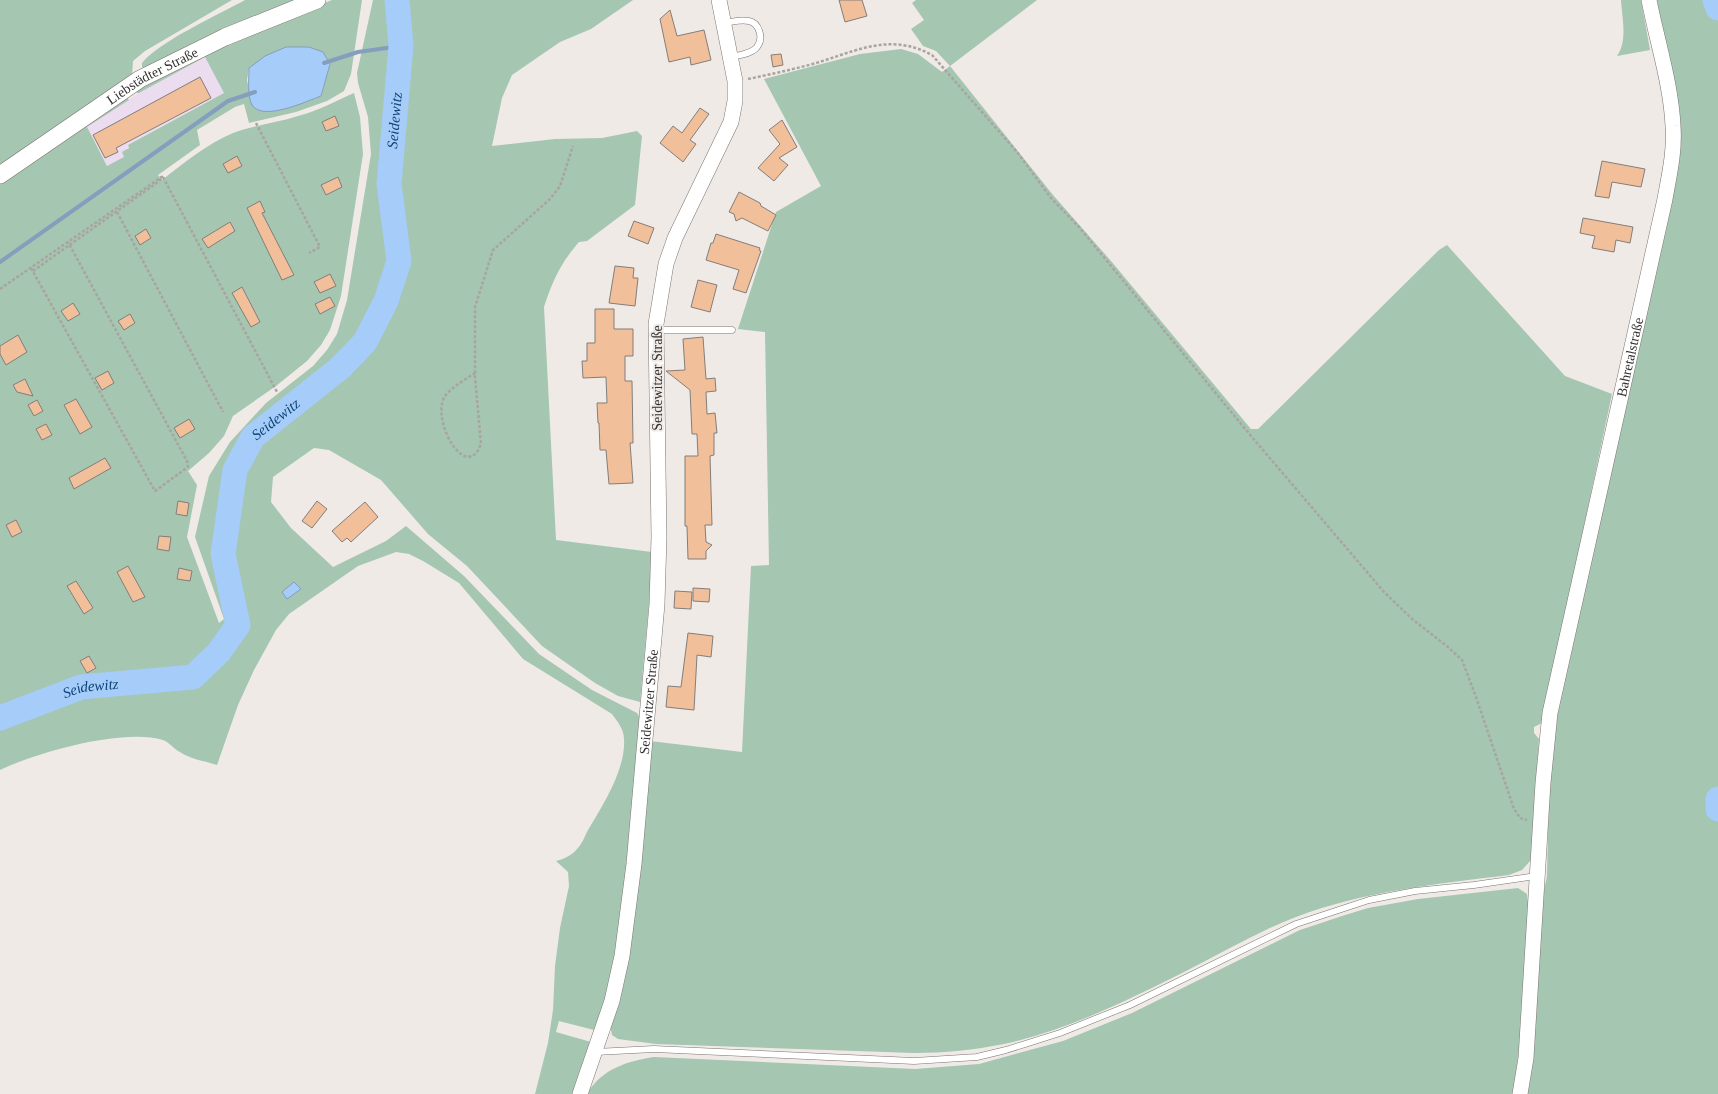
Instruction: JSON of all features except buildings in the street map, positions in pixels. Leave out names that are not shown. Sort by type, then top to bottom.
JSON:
[{"type":"main road","name":"Liebstädter Straße","points":[[0,175],[140,79],[225,37],[317,0]]},
{"type":"street","name":"Seidewitzer Straße","points":[[580,1094],[612,1001],[622,956],[634,864],[657,596],[659,537],[656,330],[666,264],[674,238],[730,122],[735,102],[735,82],[719,0]]},
{"type":"street","name":"Bahretalstraße","points":[[1520,1094],[1526,1058],[1543,776],[1550,713],[1665,200],[1672,159],[1673,127],[1668,93],[1649,0]]},
{"type":"lane","points":[[724,23],[742,20],[751,21],[760,30],[760,41],[757,47],[751,51],[731,57]]},
{"type":"lane","points":[[656,330],[732,330]]},
{"type":"lane","points":[[595,1052],[654,1049],[914,1061],[976,1057],[1060,1034],[1130,1005],[1296,924],[1369,900],[1415,892],[1538,876]]},
{"type":"path","points":[[735,82],[806,66],[867,46],[888,43],[902,44],[920,49],[932,55],[1016,152],[1051,198],[1079,227],[1251,436],[1384,592],[1412,619],[1448,646],[1462,660],[1514,809],[1520,818],[1541,825]]},
{"type":"path","points":[[256,123],[320,247],[309,253]]},
{"type":"path","points":[[475,373],[446,396],[441,409],[443,422],[451,444],[460,454],[466,456],[473,456],[481,444],[475,373],[475,307],[493,250],[550,199],[560,186],[573,146]]},
{"type":"path","points":[[33,271],[70,246],[163,177]]},
{"type":"path","points":[[0,289],[163,177]]},
{"type":"path","points":[[163,177],[277,392]]},
{"type":"path","points":[[117,212],[223,412]]},
{"type":"path","points":[[31,268],[155,491],[188,467],[187,461],[68,242]]},
{"type":"shaded area","points":[[205,57],[224,93],[128,145],[125,157],[107,166],[87,127],[139,93]]},
{"type":"green space","points":[[0,0],[232,0],[145,51],[133,61],[132,76],[0,167]]},
{"type":"green space","points":[[245,0],[295,0],[144,68],[142,67],[142,63],[150,55],[175,37]]},
{"type":"green space","points":[[332,0],[362,0],[351,74],[344,91],[327,101],[296,112],[249,123],[244,104],[235,107],[197,130],[200,145],[158,175],[162,180],[205,148],[223,137],[249,128],[305,114],[354,93],[360,117],[363,154],[341,296],[330,330],[321,345],[307,361],[276,386],[233,416],[224,436],[209,453],[188,471],[197,485],[187,537],[219,623],[224,619],[195,537],[209,476],[230,442],[266,403],[313,366],[327,350],[337,334],[347,300],[371,154],[368,117],[358,83],[357,73],[373,0],[633,0],[591,29],[560,42],[512,75],[502,98],[492,146],[555,139],[602,138],[637,131],[642,136],[635,205],[587,241],[579,242],[558,273],[544,307],[556,540],[652,552],[640,702],[618,696],[595,683],[542,646],[467,566],[428,534],[381,480],[329,450],[314,448],[273,477],[271,502],[291,528],[333,567],[386,541],[406,526],[464,576],[539,654],[592,690],[637,713],[640,718],[618,953],[606,997],[594,1030],[559,1021],[556,1032],[591,1042],[572,1094],[535,1094],[548,1043],[553,1010],[555,966],[560,928],[569,886],[568,872],[556,861],[570,855],[579,847],[607,798],[617,774],[624,750],[623,732],[612,714],[523,659],[459,583],[423,561],[409,554],[396,552],[358,566],[289,614],[276,630],[254,670],[238,705],[217,765],[188,756],[163,740],[146,737],[126,737],[104,739],[58,749],[0,770],[0,183],[126,96],[129,100],[87,127],[107,166],[124,157],[122,152],[129,148],[128,145],[224,93],[205,57],[139,93],[137,93],[137,88],[220,45]],"holes":[[[323,52],[330,64],[321,96],[288,108],[250,94],[247,80],[249,68]]]},
{"type":"green space","points":[[916,0],[1037,0],[950,66],[936,51],[923,46],[911,29],[924,20],[912,3]]},
{"type":"green space","points":[[1621,0],[1641,0],[1650,50],[1617,56],[1623,36]]},
{"type":"green space","points":[[1657,0],[1718,0],[1718,1094],[1525,1094],[1541,905],[1547,876],[1549,785],[1556,715],[1679,163],[1680,128]]},
{"type":"green space","points":[[901,49],[918,54],[942,72],[950,66],[1053,195],[1111,261],[1251,429],[1258,429],[1439,250],[1447,245],[1565,376],[1612,394],[1542,723],[1534,727],[1534,733],[1539,739],[1531,860],[1522,870],[1509,875],[1428,885],[1374,895],[1322,908],[1296,917],[1255,935],[1166,981],[1099,1013],[1052,1031],[1004,1044],[959,1051],[914,1053],[656,1044],[618,1039],[612,1035],[610,1025],[650,741],[742,752],[751,566],[769,565],[765,332],[738,329],[776,212],[821,186],[764,79],[860,54]]},
{"type":"green space","points":[[1518,888],[1527,894],[1528,903],[1525,975],[1513,1094],[587,1094],[593,1085],[607,1072],[625,1064],[654,1057],[915,1069],[979,1064],[1063,1041],[1132,1013],[1300,930],[1342,916],[1368,908],[1418,899]]},
{"type":"water","points":[[286,47],[309,47],[323,52],[330,64],[321,96],[285,109],[275,111],[258,110],[252,105],[249,97],[249,68],[265,56]]},
{"type":"water","points":[[294,582],[301,589],[287,599],[282,592]]},
{"type":"waterway","name":"Seidewitz","points":[[0,718],[81,687],[193,677],[219,652],[238,625],[223,554],[235,470],[253,437],[340,368],[365,342],[386,301],[399,261],[389,184],[401,46],[397,0]]},
{"type":"waterway","points":[[1715,0],[1718,8]]},
{"type":"waterway","points":[[324,63],[358,52],[401,46]]},
{"type":"waterway","points":[[0,262],[228,101],[255,92]]},
{"type":"waterway","points":[[1718,799],[1718,809]]}]
